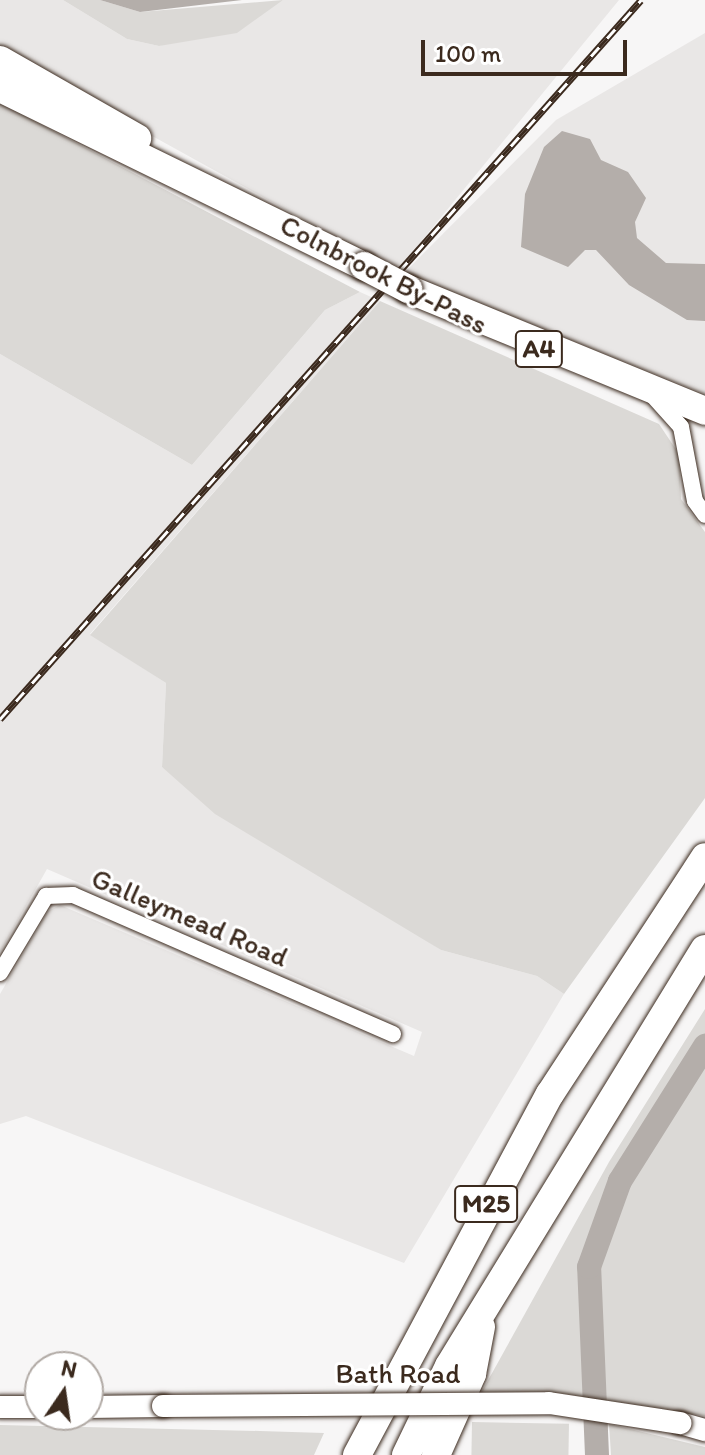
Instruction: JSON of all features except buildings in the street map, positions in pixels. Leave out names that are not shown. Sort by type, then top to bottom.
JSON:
[{"type":"highway","name":"Colnbrook By-Pass","points":[[0,60],[200,182]]},
{"type":"highway","name":"Colnbrook By-Pass","points":[[0,88],[200,182],[408,289],[647,391],[704,410]]},
{"type":"highway","name":"M25","points":[[357,1455],[550,1094],[705,857]]},
{"type":"highway","name":"M25","points":[[406,1455],[449,1366],[705,949]]},
{"type":"highway","name":"M25","points":[[436,1455],[472,1374],[483,1315]]},
{"type":"street","points":[[647,391],[678,422],[699,459],[693,492],[705,515]]},
{"type":"street","name":"Galleymead Road","points":[[0,973],[46,896],[73,895],[393,1034]]},
{"type":"street","name":"Bath Road","points":[[104,1407],[549,1403],[680,1423],[705,1430]]},
{"type":"street","points":[[0,1407],[24,1407]]},
{"type":"shaded area","points":[[0,0],[63,0],[127,39],[159,46],[283,0],[619,0],[397,271],[0,52]]},
{"type":"shaded area","points":[[63,0],[100,0],[140,12],[283,0],[237,33],[159,46],[127,39]]},
{"type":"shaded area","points":[[100,0],[242,0],[140,12]]},
{"type":"shaded area","points":[[705,33],[705,394],[404,273],[556,120]]},
{"type":"shaded area","points":[[0,103],[360,292],[325,310],[192,465],[0,354]]},
{"type":"shaded area","points":[[562,131],[590,139],[601,160],[628,172],[646,198],[635,222],[637,238],[666,263],[705,264],[705,321],[687,320],[629,285],[596,250],[585,250],[568,267],[521,247],[525,194],[544,147]]},
{"type":"shaded area","points":[[360,292],[380,301],[90,634],[166,683],[162,767],[441,950],[537,976],[564,994],[404,1263],[26,1116],[0,1124],[0,994],[48,911],[60,905],[414,1056],[422,1032],[47,869],[0,952],[0,354],[192,465],[325,310]]},
{"type":"shaded area","points":[[380,301],[659,424],[679,454],[681,499],[705,532],[705,798],[564,994],[537,976],[441,950],[215,814],[162,767],[166,683],[90,635]]},
{"type":"shaded area","points":[[705,1009],[705,1416],[560,1393],[481,1393],[609,1162]]},
{"type":"shaded area","points":[[472,1422],[569,1424],[568,1455],[471,1455]]},
{"type":"shaded area","points":[[609,1424],[705,1447],[705,1455],[611,1455]]},
{"type":"shaded area","points":[[0,1425],[24,1426],[24,1431],[104,1431],[104,1428],[324,1433],[314,1455],[0,1455]]},
{"type":"waterway","points":[[597,1455],[589,1267],[620,1181],[705,1046]]},
{"type":"railway","points":[[0,719],[641,0]]}]
